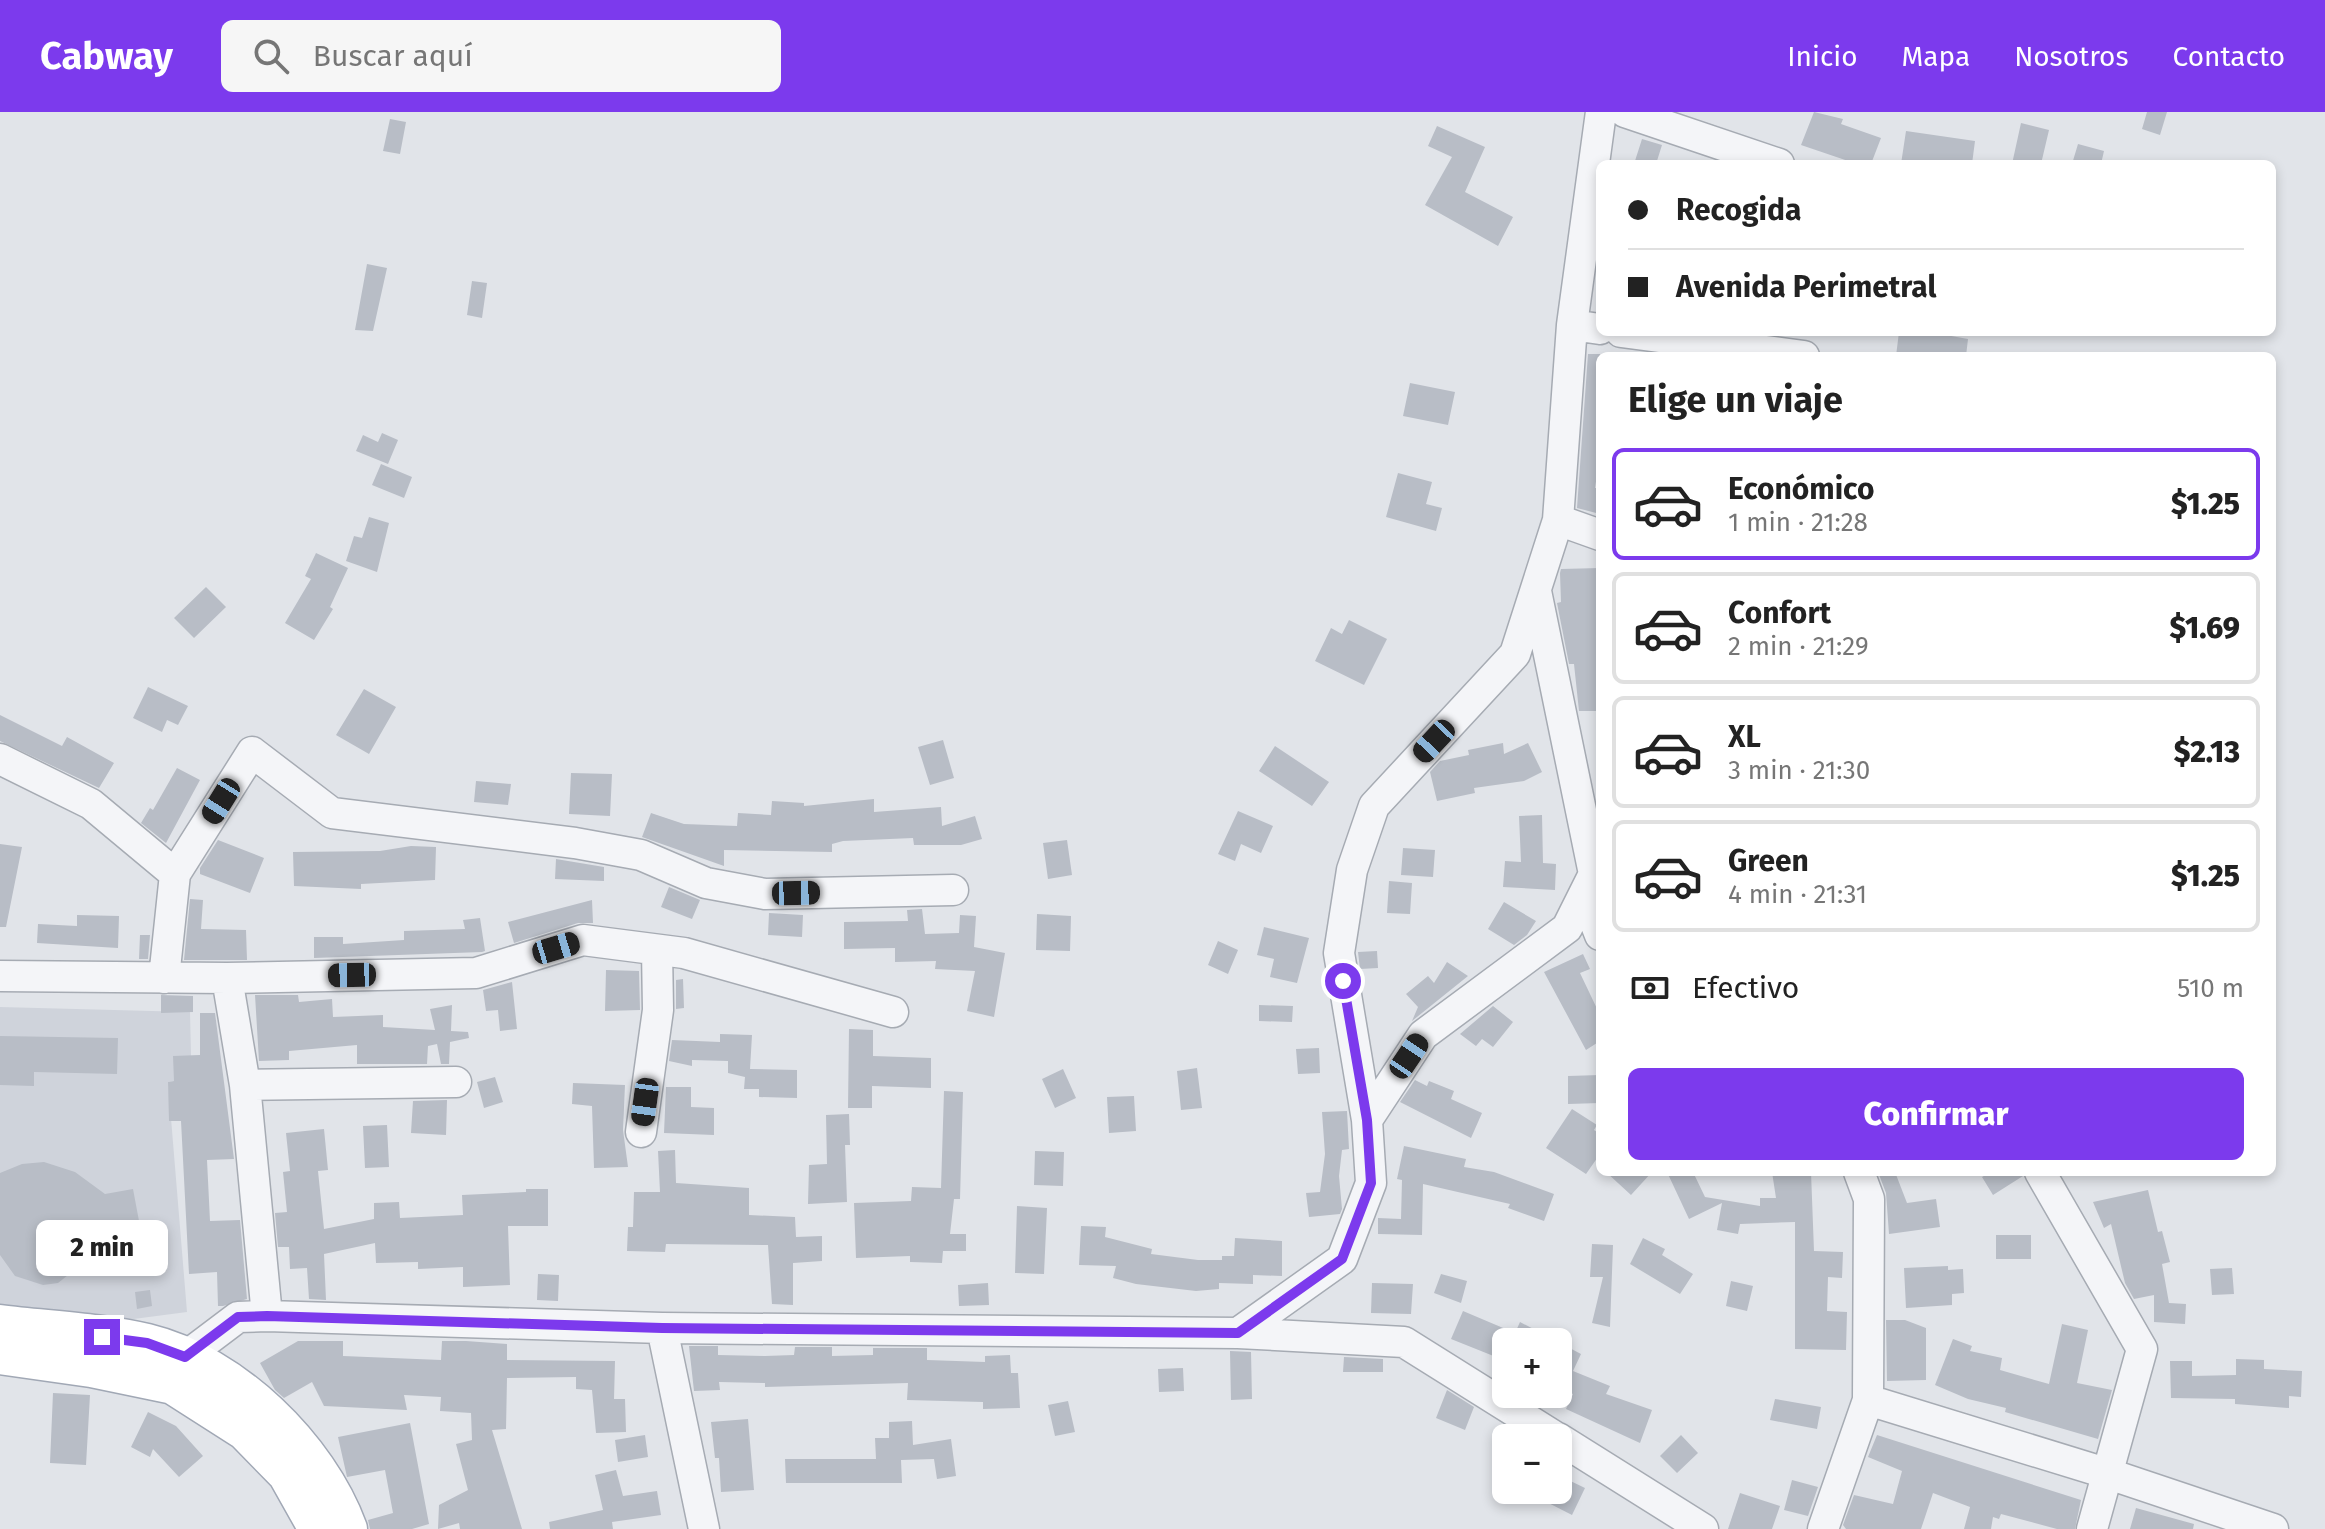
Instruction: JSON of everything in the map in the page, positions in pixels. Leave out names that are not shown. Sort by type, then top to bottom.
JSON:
[{"type":"main road","points":[[0,1324],[147,1343],[245,1431],[287,1474],[318,1529]]},
{"type":"main road","points":[[0,1355],[91,1368],[179,1371],[249,1397],[279,1422],[306,1453],[341,1510],[348,1529]]},
{"type":"street","points":[[1598,160],[1601,112]]},
{"type":"street","points":[[1625,112],[1767,160]]},
{"type":"street","points":[[1238,1333],[1342,1259],[1371,1183],[1367,1120],[1339,953],[1352,870],[1374,806],[1515,654],[1558,520],[1586,327],[1596,184]]},
{"type":"street","points":[[1652,336],[1774,352]]},
{"type":"street","points":[[1558,520],[1596,534]]},
{"type":"street","points":[[1536,589],[1596,908]]},
{"type":"street","points":[[164,978],[175,874],[252,752],[332,813],[575,843],[641,855],[706,883],[765,894],[953,890]]},
{"type":"street","points":[[0,759],[91,804],[175,874]]},
{"type":"street","points":[[1367,1120],[1423,1035],[1567,928],[1592,880]]},
{"type":"street","points":[[0,976],[227,978],[476,973],[583,940],[684,953],[893,1012]]},
{"type":"street","points":[[641,1132],[658,1010],[657,950]]},
{"type":"street","points":[[227,978],[245,1085],[267,1316]]},
{"type":"street","points":[[245,1085],[456,1082]]},
{"type":"street","points":[[1823,1529],[1868,1400],[1869,1199],[1860,1176]]},
{"type":"street","points":[[2042,1176],[2142,1349],[2092,1529]]},
{"type":"street","points":[[179,1371],[238,1317],[662,1328],[1238,1333],[1404,1342],[1536,1424]]},
{"type":"street","points":[[662,1328],[704,1529]]},
{"type":"street","points":[[1868,1400],[2109,1474],[2273,1529]]},
{"type":"street","points":[[1572,1447],[1703,1529]]},
{"type":"shaded area","points":[[0,1007],[190,1012],[191,1056],[174,1081],[168,1082],[187,1312],[103,1323],[0,1319]]},
{"type":"building","points":[[1814,112],[1843,119],[1841,124],[1881,138],[1873,160],[1845,160],[1801,145]]},
{"type":"building","points":[[2147,112],[2167,112],[2160,135],[2142,129]]},
{"type":"building","points":[[390,119],[406,122],[400,154],[383,151]]},
{"type":"building","points":[[2021,123],[2049,130],[2042,160],[2013,160]]},
{"type":"building","points":[[1437,126],[1485,147],[1465,192],[1513,217],[1498,246],[1425,205],[1452,157],[1428,146]]},
{"type":"building","points":[[1906,131],[1975,141],[1973,160],[1902,160]]},
{"type":"building","points":[[1642,139],[1662,145],[1657,160],[1635,160]]},
{"type":"building","points":[[2078,144],[2104,151],[2102,160],[2073,160]]},
{"type":"building","points":[[367,264],[387,268],[373,331],[355,330]]},
{"type":"building","points":[[472,281],[487,283],[482,318],[467,315]]},
{"type":"building","points":[[1898,336],[1968,339],[1966,352],[1896,352]]},
{"type":"building","points":[[1588,354],[1596,354],[1596,513],[1577,508]]},
{"type":"building","points":[[1410,383],[1455,392],[1448,425],[1403,416]]},
{"type":"building","points":[[382,433],[398,440],[388,464],[356,451],[363,435],[378,442]]},
{"type":"building","points":[[381,464],[412,477],[404,498],[372,485]]},
{"type":"building","points":[[1398,473],[1432,482],[1426,504],[1442,508],[1436,531],[1386,517]]},
{"type":"building","points":[[369,517],[389,523],[377,572],[346,561],[354,536],[362,538]]},
{"type":"building","points":[[316,553],[348,568],[330,607],[333,609],[314,640],[285,623],[311,579],[305,576]]},
{"type":"building","points":[[1596,568],[1596,711],[1579,711],[1574,664],[1569,664],[1557,603],[1561,602],[1561,569]]},
{"type":"building","points":[[206,587],[226,607],[194,638],[174,618]]},
{"type":"building","points":[[1349,620],[1387,639],[1364,685],[1315,661],[1331,628],[1342,634]]},
{"type":"building","points":[[148,687],[188,706],[178,725],[167,720],[162,732],[133,718]]},
{"type":"building","points":[[364,689],[396,707],[369,754],[336,735]]},
{"type":"building","points":[[0,715],[62,746],[67,737],[114,763],[99,788],[0,741]]},
{"type":"building","points":[[943,740],[954,778],[930,785],[918,747]]},
{"type":"building","points":[[1503,743],[1504,754],[1528,743],[1542,772],[1524,781],[1474,788],[1475,793],[1437,801],[1430,772],[1440,761],[1469,755],[1468,750]]},
{"type":"building","points":[[1275,746],[1329,782],[1312,806],[1259,771]]},
{"type":"building","points":[[177,768],[200,780],[166,843],[141,823],[150,808],[153,810]]},
{"type":"building","points":[[571,773],[612,774],[610,816],[569,814]]},
{"type":"building","points":[[476,781],[511,784],[508,805],[474,802]]},
{"type":"building","points":[[874,799],[874,812],[941,807],[942,826],[975,816],[982,839],[961,845],[914,845],[913,838],[843,841],[832,844],[832,852],[724,850],[724,866],[642,837],[651,813],[684,824],[737,826],[738,813],[771,815],[772,801],[804,803],[804,806]]},
{"type":"building","points":[[1238,811],[1273,826],[1261,853],[1241,844],[1235,861],[1218,854]]},
{"type":"building","points":[[1542,815],[1543,863],[1556,864],[1555,890],[1503,887],[1505,861],[1521,862],[1519,816]]},
{"type":"building","points":[[218,840],[264,858],[250,893],[200,874],[200,868]]},
{"type":"building","points":[[1067,840],[1072,875],[1048,879],[1043,843]]},
{"type":"building","points":[[0,844],[22,847],[6,927],[0,927]]},
{"type":"building","points":[[411,846],[436,847],[435,880],[361,884],[361,889],[294,886],[293,852],[380,851]]},
{"type":"building","points":[[1403,848],[1435,850],[1433,877],[1401,875]]},
{"type":"building","points":[[556,859],[604,867],[604,881],[555,879]]},
{"type":"building","points":[[1389,881],[1412,883],[1410,914],[1387,913]]},
{"type":"building","points":[[669,887],[700,900],[692,919],[661,907]]},
{"type":"building","points":[[190,899],[203,900],[201,929],[246,930],[247,960],[184,960]]},
{"type":"building","points":[[592,900],[593,923],[578,923],[514,943],[508,922]]},
{"type":"building","points":[[1504,902],[1536,921],[1527,935],[1514,945],[1488,929]]},
{"type":"building","points":[[922,909],[925,934],[959,933],[960,915],[976,916],[974,947],[1005,953],[994,1017],[967,1011],[975,971],[935,969],[936,961],[895,962],[895,948],[844,949],[844,922],[908,921],[907,910]]},
{"type":"building","points":[[769,913],[803,915],[802,937],[768,935]]},
{"type":"building","points":[[1037,914],[1071,916],[1070,951],[1036,950]]},
{"type":"building","points":[[77,915],[119,916],[118,948],[37,943],[38,924],[77,926]]},
{"type":"building","points":[[480,918],[485,951],[482,952],[314,958],[314,937],[343,937],[343,944],[404,940],[404,931],[465,929],[463,920]]},
{"type":"building","points":[[1264,927],[1309,938],[1297,983],[1270,977],[1274,959],[1257,955]]},
{"type":"building","points":[[140,935],[150,935],[148,959],[139,959]]},
{"type":"building","points":[[1218,941],[1238,950],[1228,974],[1208,965]]},
{"type":"building","points":[[1377,951],[1378,968],[1360,969],[1358,952]]},
{"type":"building","points":[[1583,954],[1590,969],[1580,973],[1596,1007],[1596,1044],[1586,1050],[1544,972]]},
{"type":"building","points":[[1447,962],[1468,976],[1412,1021],[1418,1007],[1406,994],[1428,976],[1434,983]]},
{"type":"building","points":[[606,970],[639,971],[640,1010],[605,1011]]},
{"type":"building","points":[[683,979],[684,1008],[676,1009],[676,980]]},
{"type":"building","points":[[512,982],[517,1029],[500,1031],[498,1010],[486,1011],[483,990]]},
{"type":"building","points":[[161,995],[193,996],[193,1012],[161,1013]]},
{"type":"building","points":[[255,995],[298,995],[299,1002],[332,999],[333,1017],[383,1015],[383,1027],[435,1030],[430,1009],[452,1005],[451,1031],[468,1032],[469,1038],[450,1042],[449,1064],[441,1064],[437,1044],[428,1046],[427,1064],[357,1064],[357,1045],[289,1051],[289,1060],[259,1061]]},
{"type":"building","points":[[1259,1005],[1293,1006],[1292,1022],[1259,1021]]},
{"type":"building","points":[[1493,1006],[1513,1022],[1493,1047],[1482,1039],[1476,1046],[1460,1034]]},
{"type":"building","points":[[200,1013],[215,1013],[234,1159],[207,1160],[210,1221],[240,1220],[247,1299],[223,1306],[218,1306],[217,1272],[189,1274],[181,1121],[169,1121],[168,1082],[174,1081],[173,1056],[200,1055]]},
{"type":"building","points":[[849,1029],[873,1030],[873,1056],[931,1058],[931,1088],[872,1086],[872,1108],[848,1108]]},
{"type":"building","points":[[720,1034],[752,1035],[750,1069],[797,1070],[797,1098],[759,1097],[759,1089],[744,1089],[745,1077],[728,1073],[728,1061],[692,1060],[692,1066],[669,1061],[672,1040],[720,1042]]},
{"type":"building","points":[[0,1036],[118,1038],[117,1074],[34,1072],[34,1086],[0,1085]]},
{"type":"building","points":[[1319,1048],[1320,1073],[1298,1074],[1296,1049]]},
{"type":"building","points":[[1197,1068],[1202,1108],[1181,1110],[1177,1071]]},
{"type":"building","points":[[1063,1069],[1076,1098],[1055,1108],[1042,1079]]},
{"type":"building","points":[[1596,1075],[1596,1103],[1568,1104],[1568,1076]]},
{"type":"building","points":[[495,1077],[503,1102],[484,1108],[477,1082]]},
{"type":"building","points":[[1415,1080],[1427,1086],[1429,1081],[1454,1091],[1451,1099],[1482,1113],[1471,1138],[1400,1102]]},
{"type":"building","points":[[573,1083],[625,1085],[623,1130],[628,1167],[594,1168],[592,1106],[572,1104]]},
{"type":"building","points":[[666,1087],[691,1087],[691,1107],[714,1108],[714,1135],[664,1133]]},
{"type":"building","points":[[944,1091],[963,1092],[960,1199],[954,1199],[950,1234],[966,1234],[966,1251],[943,1251],[942,1263],[910,1262],[910,1256],[856,1258],[854,1203],[911,1201],[912,1187],[941,1188]]},
{"type":"building","points":[[1134,1096],[1136,1131],[1109,1133],[1107,1097]]},
{"type":"building","points":[[447,1100],[446,1135],[411,1133],[413,1101]]},
{"type":"building","points":[[1572,1109],[1596,1124],[1596,1160],[1586,1174],[1546,1148]]},
{"type":"building","points":[[1347,1111],[1349,1149],[1342,1150],[1339,1176],[1342,1209],[1340,1214],[1309,1217],[1306,1193],[1320,1192],[1325,1154],[1322,1112]]},
{"type":"building","points":[[849,1114],[850,1145],[845,1145],[847,1202],[808,1204],[809,1165],[827,1164],[826,1115]]},
{"type":"building","points":[[387,1125],[389,1167],[365,1168],[363,1126]]},
{"type":"building","points":[[324,1129],[328,1170],[318,1171],[324,1229],[374,1219],[374,1203],[399,1202],[400,1218],[463,1215],[462,1195],[526,1192],[526,1189],[548,1189],[548,1226],[508,1226],[510,1285],[463,1287],[463,1267],[418,1269],[418,1262],[376,1263],[375,1243],[324,1254],[326,1300],[309,1299],[307,1268],[290,1269],[289,1247],[278,1247],[275,1213],[287,1212],[283,1172],[290,1171],[286,1133]]},
{"type":"building","points":[[1404,1146],[1466,1159],[1464,1167],[1494,1172],[1554,1194],[1544,1221],[1508,1208],[1510,1204],[1423,1184],[1422,1235],[1378,1234],[1378,1218],[1401,1219],[1402,1180],[1397,1179]]},
{"type":"building","points":[[675,1150],[676,1183],[749,1188],[749,1215],[795,1217],[796,1237],[822,1236],[822,1261],[793,1263],[793,1305],[772,1304],[768,1245],[666,1244],[665,1252],[627,1251],[628,1227],[633,1227],[634,1192],[660,1192],[658,1151]]},
{"type":"building","points":[[1035,1151],[1064,1152],[1063,1186],[1034,1185]]},
{"type":"building","points":[[44,1162],[75,1172],[105,1194],[133,1189],[139,1221],[49,1239],[104,1253],[101,1268],[82,1264],[58,1283],[43,1285],[15,1276],[0,1255],[0,1173],[22,1164]]},
{"type":"building","points":[[1610,1176],[1648,1176],[1631,1195]]},
{"type":"building","points":[[1669,1176],[1695,1176],[1705,1197],[1760,1206],[1760,1198],[1776,1198],[1773,1176],[1811,1176],[1814,1251],[1843,1252],[1842,1278],[1828,1277],[1827,1311],[1847,1312],[1846,1350],[1795,1349],[1795,1222],[1740,1224],[1738,1234],[1717,1230],[1722,1203],[1689,1219]]},
{"type":"building","points":[[1880,1176],[1897,1176],[1907,1203],[1936,1199],[1940,1227],[1889,1234],[1886,1193]]},
{"type":"building","points":[[1984,1176],[2023,1176],[1993,1195]]},
{"type":"building","points":[[2148,1190],[2158,1232],[2162,1231],[2170,1262],[2162,1264],[2169,1303],[2186,1304],[2185,1324],[2154,1322],[2154,1295],[2134,1299],[2125,1283],[2111,1224],[2104,1228],[2093,1202]]},
{"type":"building","points":[[1017,1206],[1047,1208],[1044,1274],[1015,1273]]},
{"type":"building","points":[[1081,1226],[1106,1227],[1105,1237],[1152,1249],[1151,1254],[1198,1260],[1222,1260],[1222,1256],[1234,1256],[1235,1238],[1282,1241],[1282,1276],[1253,1275],[1253,1284],[1219,1283],[1219,1289],[1196,1291],[1136,1284],[1113,1278],[1116,1266],[1079,1265]]},
{"type":"building","points":[[1996,1235],[2031,1235],[2031,1259],[1996,1259]]},
{"type":"building","points":[[1643,1238],[1665,1249],[1662,1255],[1693,1274],[1680,1294],[1630,1264]]},
{"type":"building","points":[[1592,1244],[1613,1245],[1610,1327],[1592,1323],[1603,1277],[1590,1277]]},
{"type":"building","points":[[1948,1266],[1948,1270],[1963,1269],[1964,1293],[1952,1294],[1952,1305],[1906,1308],[1904,1268]]},
{"type":"building","points":[[2232,1268],[2234,1294],[2212,1295],[2210,1269]]},
{"type":"building","points":[[538,1274],[559,1275],[558,1301],[537,1300]]},
{"type":"building","points":[[1441,1274],[1467,1281],[1461,1303],[1434,1293]]},
{"type":"building","points":[[1731,1281],[1753,1286],[1747,1311],[1726,1306]]},
{"type":"building","points":[[988,1283],[989,1305],[959,1306],[958,1285]]},
{"type":"building","points":[[1372,1283],[1413,1284],[1411,1314],[1371,1313]]},
{"type":"building","points":[[150,1290],[152,1306],[137,1309],[135,1292]]},
{"type":"building","points":[[1463,1311],[1503,1328],[1492,1328],[1492,1355],[1451,1339]]},
{"type":"building","points":[[1886,1320],[1905,1320],[1926,1328],[1926,1380],[1887,1381]]},
{"type":"building","points":[[1520,1322],[1531,1328],[1517,1328]]},
{"type":"building","points":[[2062,1324],[2088,1330],[2077,1383],[2112,1390],[2098,1439],[2005,1412],[2006,1408],[1968,1399],[1935,1385],[1953,1339],[1972,1346],[1970,1351],[2002,1358],[2000,1370],[2049,1384]]},
{"type":"building","points":[[298,1341],[343,1341],[343,1356],[441,1360],[442,1341],[466,1341],[507,1344],[507,1360],[615,1361],[614,1399],[625,1399],[626,1432],[596,1433],[592,1390],[576,1389],[576,1377],[507,1378],[506,1429],[492,1430],[522,1529],[460,1529],[459,1523],[438,1529],[439,1505],[468,1490],[456,1444],[472,1440],[471,1413],[440,1411],[441,1397],[404,1395],[407,1410],[324,1406],[312,1382],[284,1398],[275,1390],[260,1363]]},
{"type":"building","points":[[689,1346],[718,1346],[718,1355],[794,1355],[795,1347],[832,1347],[832,1356],[873,1355],[873,1348],[927,1348],[927,1360],[985,1362],[985,1356],[1010,1355],[1011,1373],[1018,1373],[1020,1408],[983,1409],[983,1402],[907,1400],[908,1383],[765,1387],[765,1383],[719,1382],[720,1390],[694,1391]]},
{"type":"building","points":[[1572,1349],[1581,1354],[1573,1371],[1610,1386],[1606,1394],[1652,1410],[1640,1443],[1566,1409],[1572,1408]]},
{"type":"building","points":[[1230,1351],[1251,1352],[1252,1399],[1231,1400]]},
{"type":"building","points":[[1344,1357],[1383,1359],[1383,1372],[1343,1372]]},
{"type":"building","points":[[2236,1359],[2264,1360],[2264,1369],[2302,1371],[2301,1397],[2289,1396],[2289,1408],[2235,1404],[2235,1399],[2171,1398],[2170,1361],[2192,1361],[2192,1376],[2236,1375]]},
{"type":"building","points":[[1183,1368],[1184,1391],[1159,1392],[1158,1369]]},
{"type":"building","points":[[1447,1390],[1474,1407],[1465,1430],[1436,1418]]},
{"type":"building","points":[[53,1393],[90,1395],[86,1465],[50,1463]]},
{"type":"building","points":[[1775,1399],[1821,1407],[1817,1429],[1770,1420]]},
{"type":"building","points":[[1068,1401],[1075,1432],[1055,1436],[1048,1405]]},
{"type":"building","points":[[148,1412],[176,1426],[203,1456],[179,1477],[153,1449],[150,1457],[131,1447]]},
{"type":"building","points":[[748,1419],[754,1490],[721,1492],[719,1458],[715,1458],[711,1422]]},
{"type":"building","points":[[912,1421],[913,1445],[951,1439],[956,1476],[937,1479],[934,1459],[901,1460],[902,1483],[786,1483],[785,1459],[876,1459],[875,1438],[889,1438],[889,1422]]},
{"type":"building","points":[[410,1423],[429,1524],[412,1529],[370,1529],[368,1520],[393,1513],[385,1470],[347,1477],[338,1437]]},
{"type":"building","points":[[645,1435],[648,1457],[618,1462],[615,1440]]},
{"type":"building","points":[[1681,1435],[1698,1453],[1677,1473],[1660,1456]]},
{"type":"building","points":[[1877,1435],[2081,1500],[2075,1529],[2057,1529],[2001,1514],[1999,1519],[1993,1517],[1991,1529],[1964,1529],[1970,1507],[1933,1493],[1921,1529],[1846,1529],[1843,1525],[1854,1495],[1893,1504],[1902,1471],[1868,1457]]},
{"type":"building","points":[[616,1470],[623,1496],[657,1491],[661,1515],[612,1522],[613,1529],[550,1529],[549,1522],[603,1510],[595,1475]]},
{"type":"building","points":[[1792,1480],[1818,1487],[1808,1516],[1784,1510]]},
{"type":"building","points":[[1572,1482],[1585,1488],[1572,1515],[1550,1504],[1572,1504]]},
{"type":"building","points":[[1740,1493],[1780,1506],[1772,1529],[1728,1529]]},
{"type":"building","points":[[2136,1508],[2194,1524],[2193,1529],[2130,1529]]},
{"type":"route","points":[[102,1337],[147,1343],[185,1357],[238,1317],[267,1316],[662,1328],[1238,1333],[1342,1259],[1371,1183],[1367,1120],[1343,981]]}]
